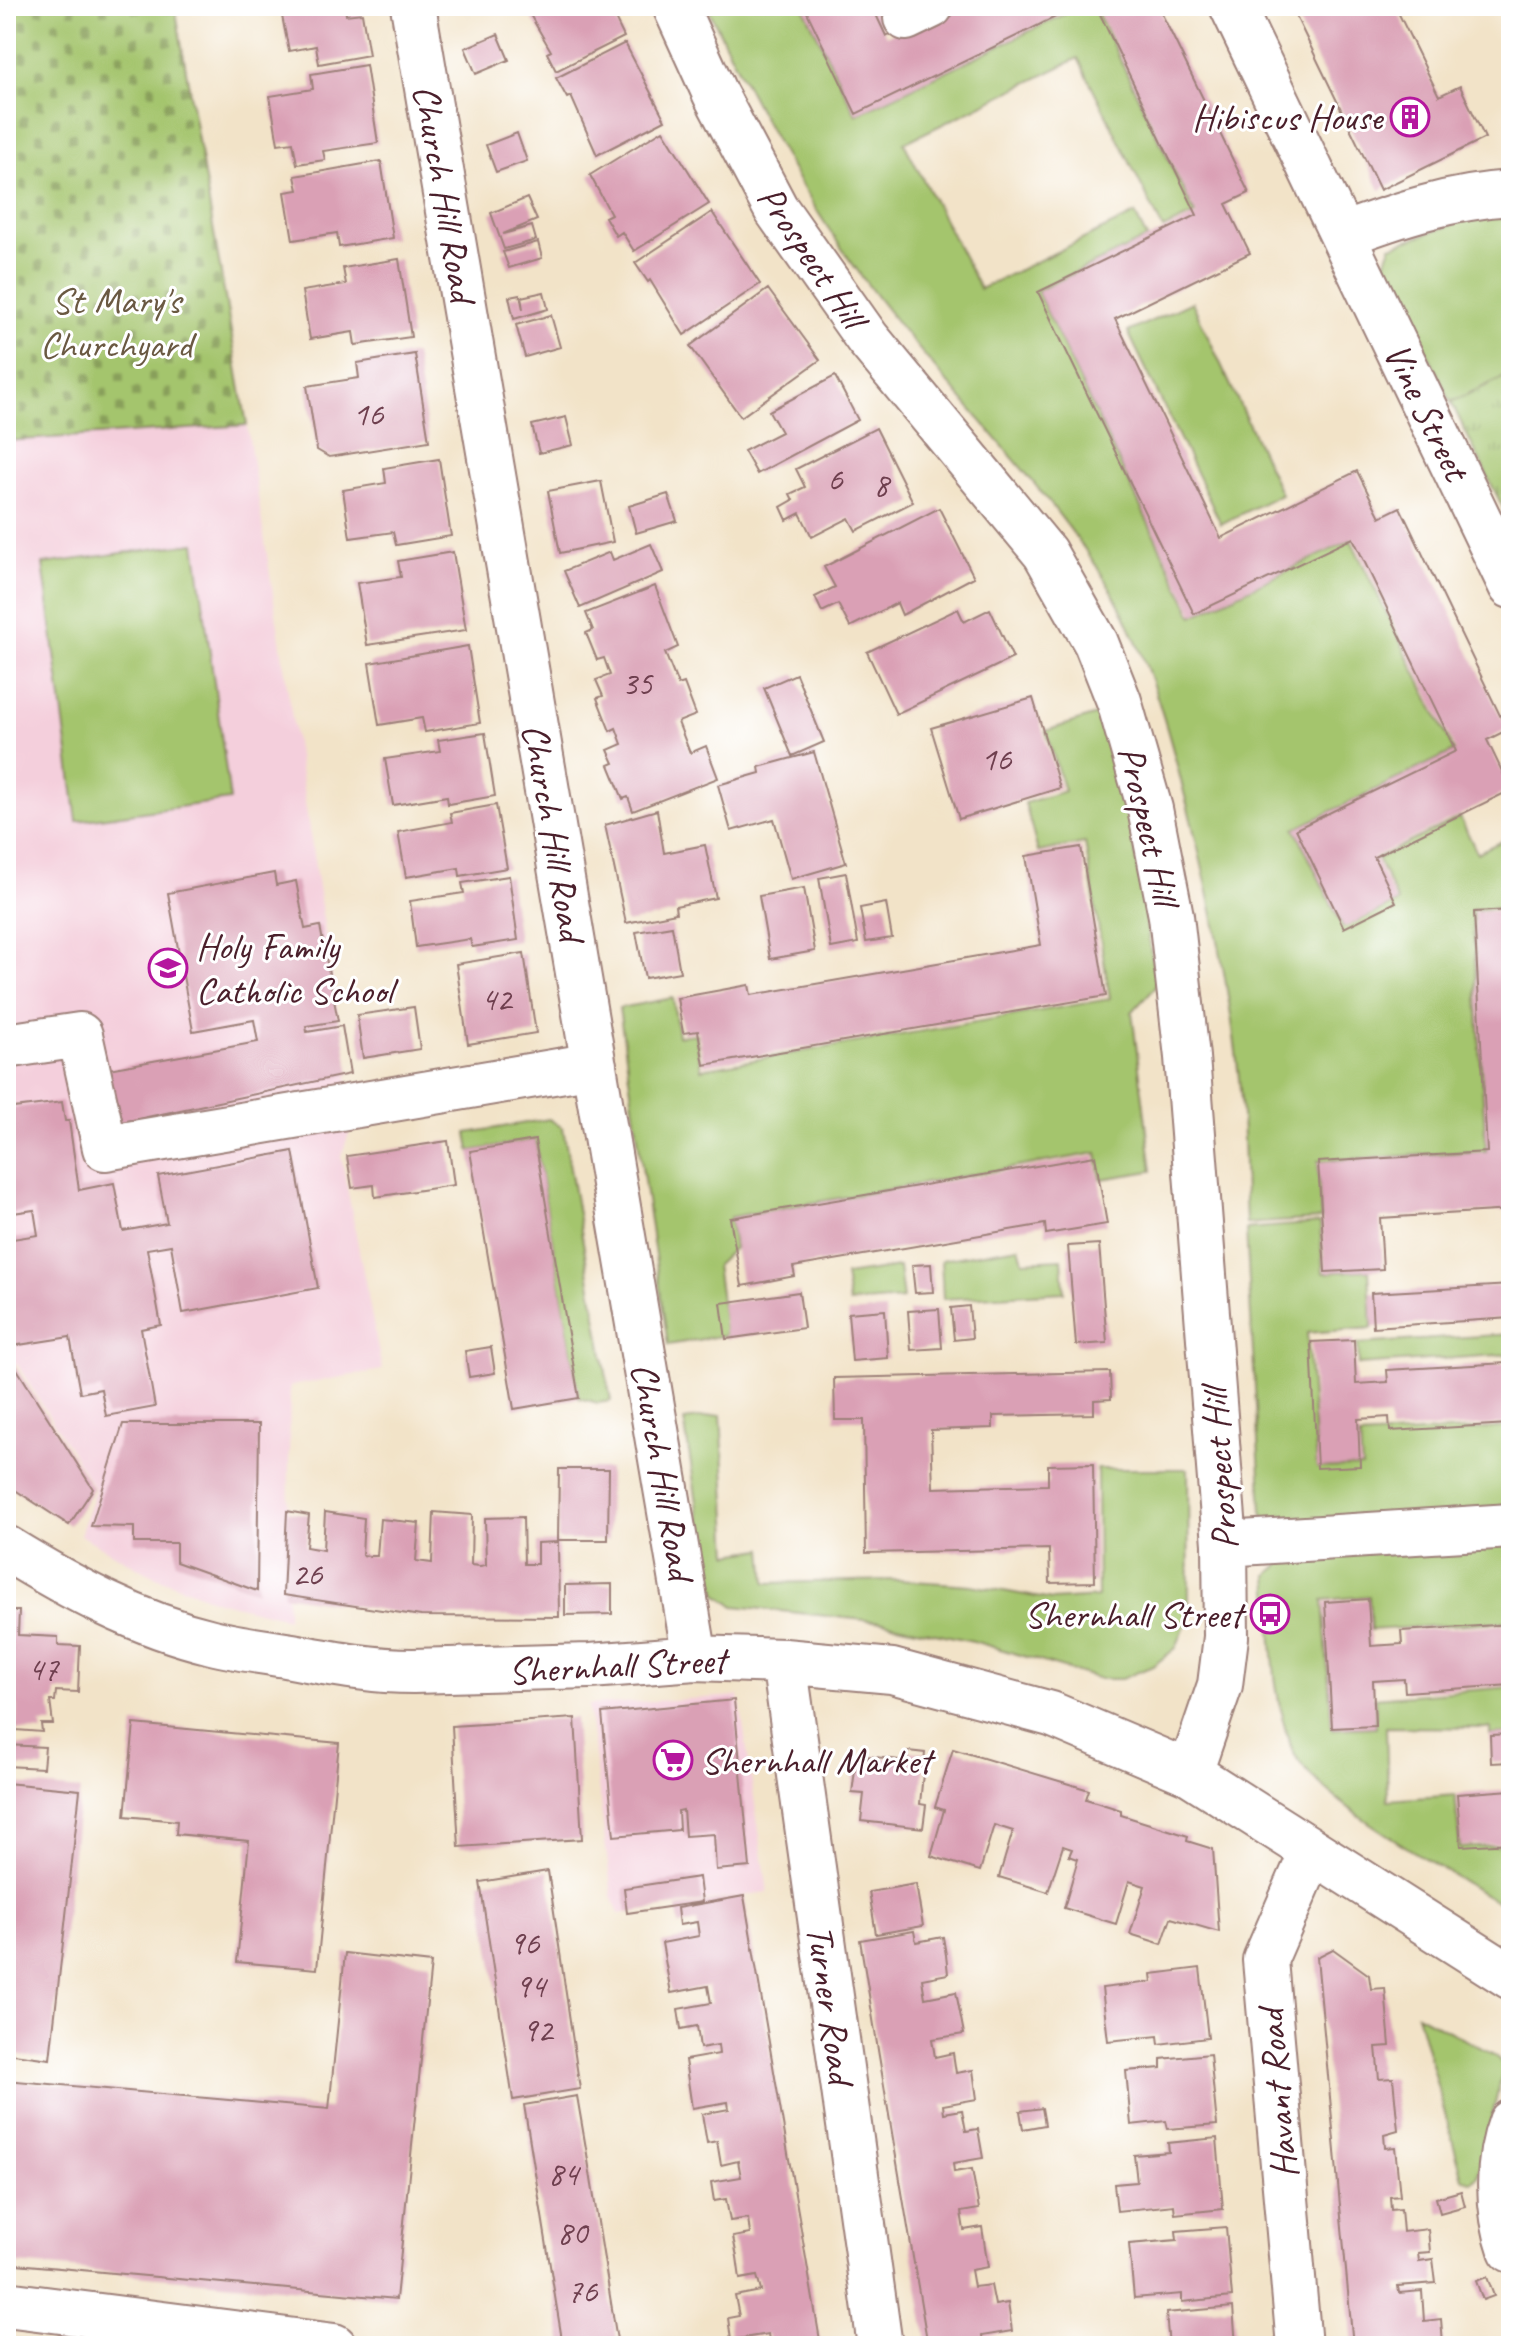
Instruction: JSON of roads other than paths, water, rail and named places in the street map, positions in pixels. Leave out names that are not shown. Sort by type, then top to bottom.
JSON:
[{"type":"street","name":"Church Hill Road","points":[[413,6],[695,1658]]},
{"type":"street","name":"Prospect Hill","points":[[675,6],[715,94],[776,209],[867,338],[1045,553],[1096,643],[1119,701],[1150,809],[1171,916],[1187,1057],[1225,1544],[1226,1637],[1220,1685],[1190,1773]]},
{"type":"street","name":"Vine Street","points":[[1232,6],[1511,586]]},
{"type":"street","points":[[1343,235],[1416,207],[1511,193]]},
{"type":"street","points":[[6,1046],[80,1035],[105,1148],[594,1065]]},
{"type":"street","points":[[1225,1544],[1511,1526]]},
{"type":"street","name":"Shernhall Street","points":[[6,1548],[62,1583],[123,1613],[211,1642],[326,1662],[386,1671],[496,1671],[695,1658],[784,1661],[892,1671],[1051,1714],[1190,1773],[1511,1977]]},
{"type":"street","name":"Turner Road","points":[[784,1661],[880,2346]]},
{"type":"street","name":"Havant Road","points":[[1299,2346],[1265,1960],[1312,1852]]},
{"type":"street","points":[[1511,2122],[1501,2149],[1503,2227],[1511,2250]]},
{"type":"street","points":[[6,2304],[334,2346]]},
{"type":"place","name":"Hibiscus House","points":[[1410,117]]},
{"type":"place","name":"Holy Family Catholic School","points":[[168,968]]},
{"type":"place","name":"Shernhall Street","points":[[1270,1614]]},
{"type":"place","name":"Shernhall Market","points":[[673,1760]]},
{"type":"park label","name":"St Mary's Churchyard","points":[[116,322]]}]
